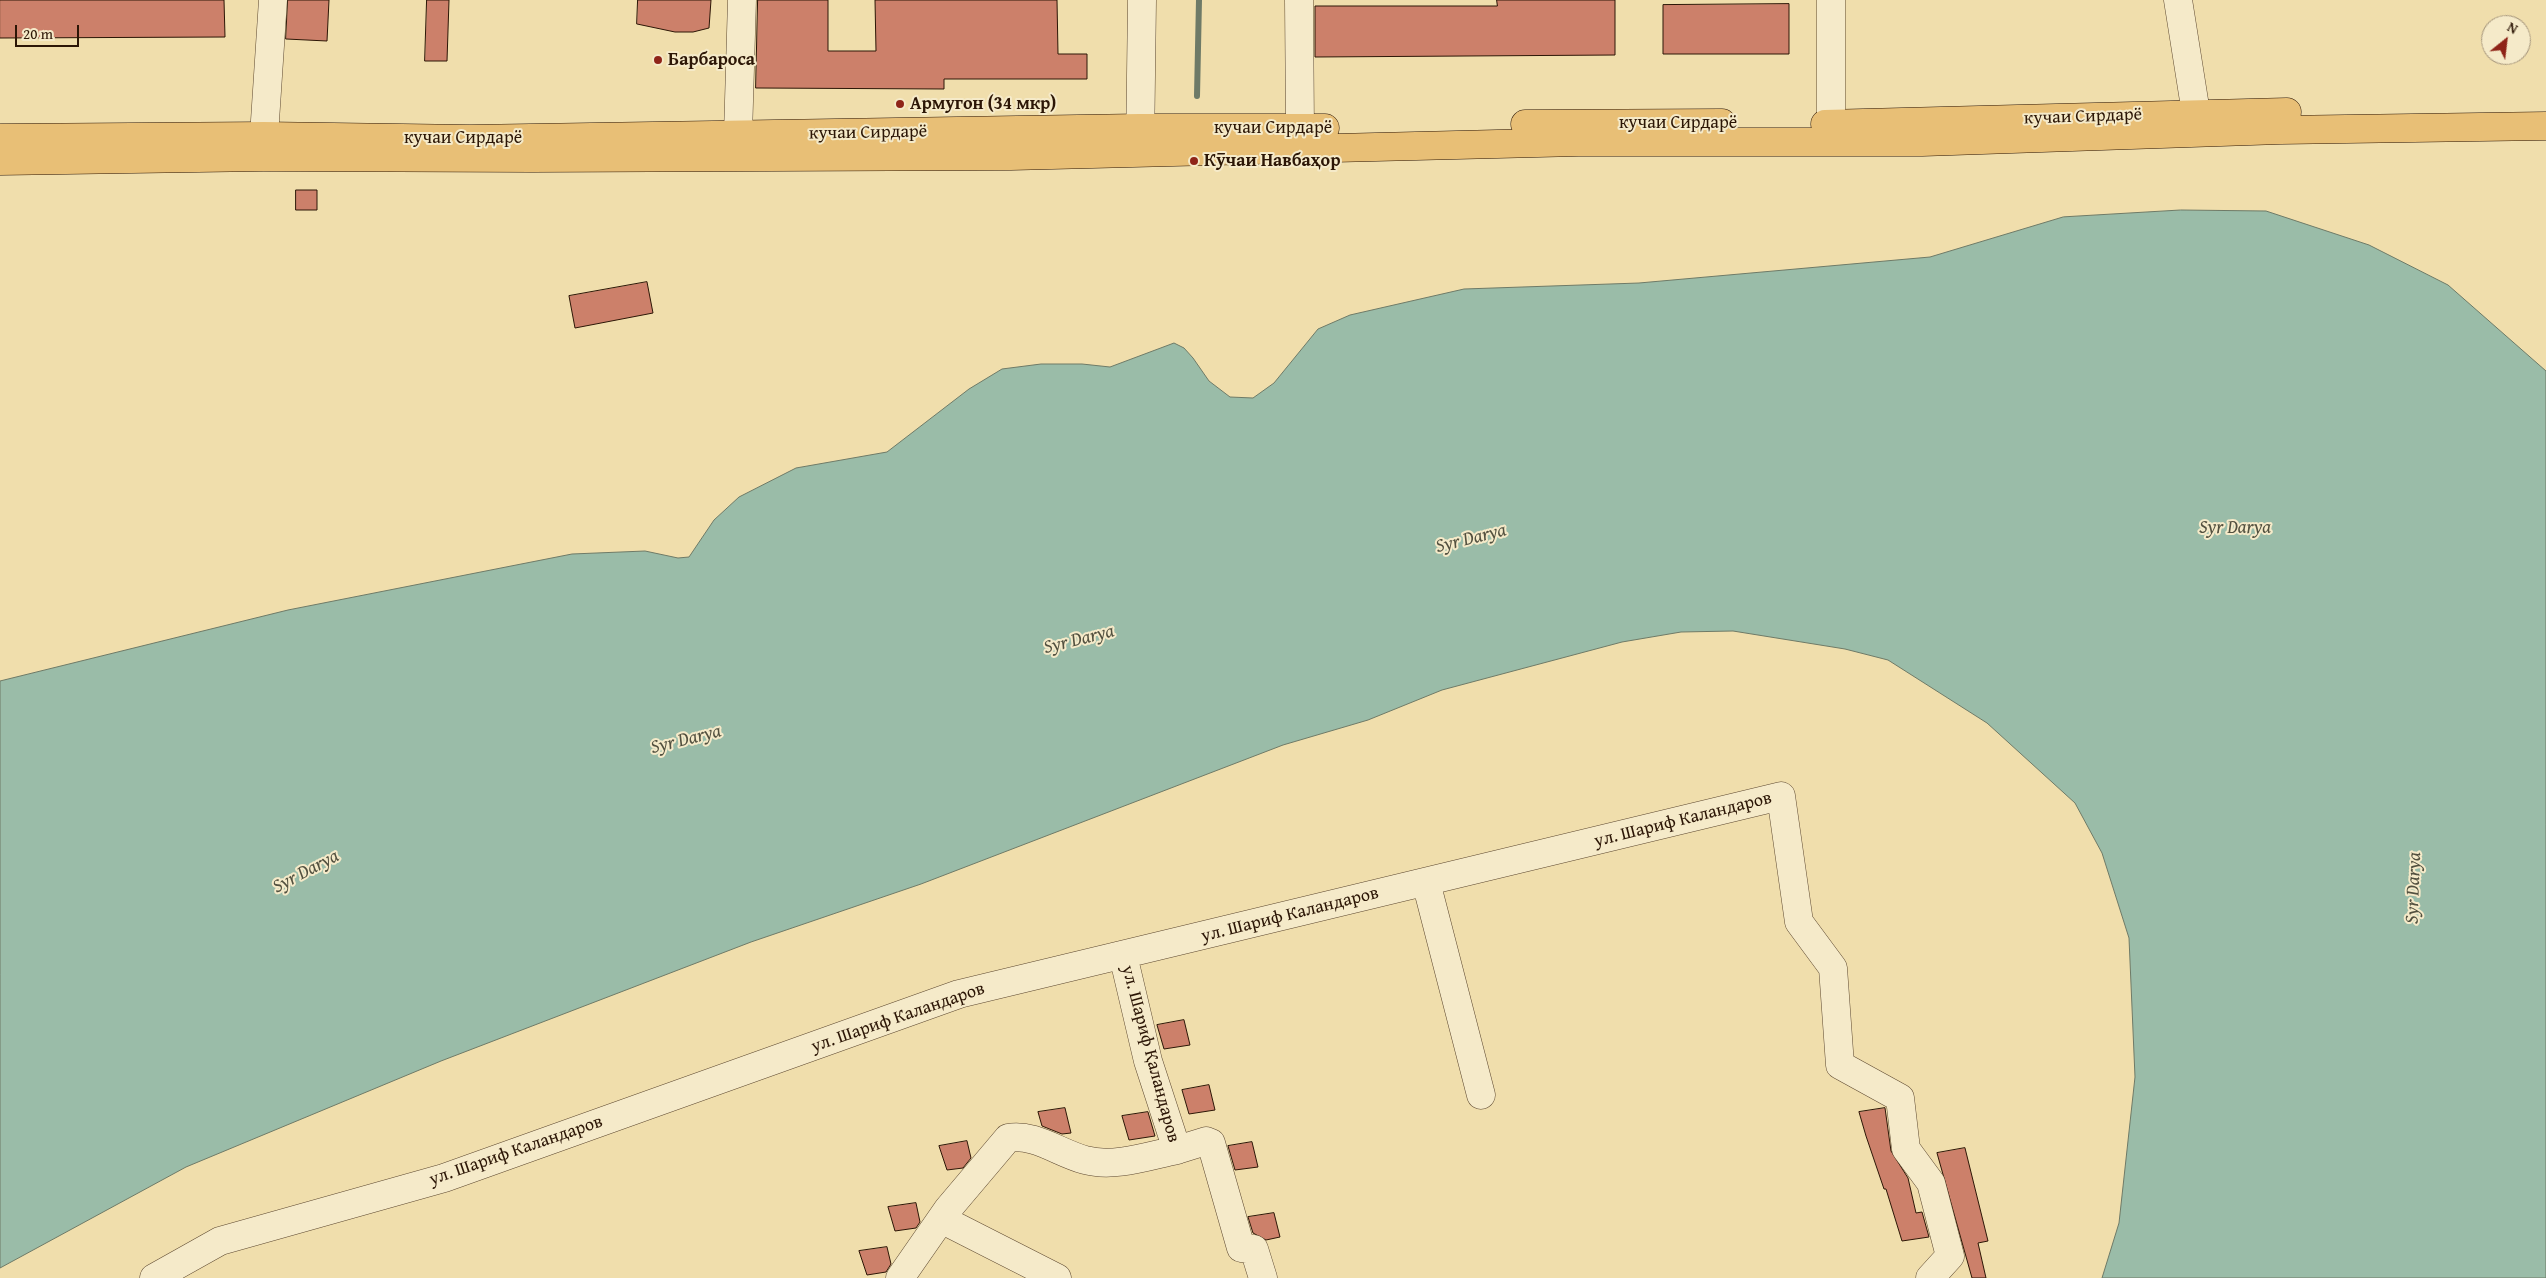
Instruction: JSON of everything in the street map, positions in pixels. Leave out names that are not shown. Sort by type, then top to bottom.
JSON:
[{"type":"highway","points":[[0,161],[263,157],[532,158],[1140,141],[1578,142],[1831,133],[2197,124],[2546,107]]},
{"type":"highway","name":"кучаи Сирдарё","points":[[0,138],[264,136],[470,139],[738,135],[1140,141],[1300,129],[1594,123],[1831,133]]},
{"type":"highway","points":[[2197,124],[2546,126]]},
{"type":"street","points":[[264,136],[273,0]]},
{"type":"street","points":[[738,135],[742,0]]},
{"type":"street","points":[[1140,141],[1142,0]]},
{"type":"street","points":[[1298,0],[1300,129]]},
{"type":"street","points":[[1831,0],[1831,133]]},
{"type":"street","points":[[2178,0],[2197,124]]},
{"type":"street","name":"ул. Шариф Каландаров","points":[[154,1278],[220,1242],[444,1178],[959,994],[1781,796],[1799,922],[1833,968],[1840,1065],[1900,1098],[1906,1148],[1932,1183],[1950,1256],[1930,1278]]},
{"type":"street","points":[[1426,882],[1481,1095]]},
{"type":"street","name":"ул. Шариф Қаландаров","points":[[900,1278],[941,1219],[1008,1138],[1021,1136],[1085,1160],[1108,1163],[1177,1150],[1148,1061],[1123,955]]},
{"type":"street","points":[[1177,1150],[1206,1141],[1211,1143],[1241,1248],[1254,1249],[1262,1278]]},
{"type":"street","points":[[941,1219],[1057,1278]]},
{"type":"water","name":"Syr Darya","points":[[2181,210],[2266,211],[2369,245],[2448,285],[2546,371],[2546,1278],[2102,1278],[2119,1223],[2135,1077],[2129,938],[2102,853],[2075,803],[1987,723],[1888,660],[1845,649],[1733,631],[1681,632],[1622,642],[1442,690],[1368,720],[1283,745],[921,884],[751,942],[441,1061],[186,1167],[0,1268],[0,681],[288,610],[572,554],[645,551],[678,558],[689,557],[714,520],[739,497],[796,468],[887,452],[969,389],[1002,369],[1041,364],[1082,364],[1110,367],[1174,343],[1184,348],[1209,381],[1230,397],[1253,398],[1274,383],[1318,329],[1350,315],[1464,289],[1639,283],[1930,257],[2063,217]]},
{"type":"building","points":[[0,0],[224,0],[225,37],[0,38]]},
{"type":"building","points":[[288,0],[329,0],[327,41],[286,39]]},
{"type":"building","points":[[427,0],[449,0],[447,61],[425,61]]},
{"type":"building","points":[[638,0],[711,0],[709,28],[693,32],[675,32],[637,24]]},
{"type":"building","points":[[758,0],[828,0],[828,51],[876,51],[875,0],[1057,0],[1058,54],[1087,54],[1087,79],[944,79],[944,89],[756,88]]},
{"type":"building","points":[[1497,0],[1615,0],[1615,55],[1315,57],[1315,6],[1497,6]]},
{"type":"building","points":[[1789,4],[1789,54],[1663,54],[1663,5]]},
{"type":"building","points":[[296,190],[317,190],[317,210],[296,210]]},
{"type":"building","points":[[647,282],[653,313],[575,328],[569,296]]},
{"type":"building","points":[[1184,1020],[1190,1045],[1164,1049],[1157,1025]]},
{"type":"building","points":[[1209,1085],[1215,1110],[1189,1114],[1182,1090]]},
{"type":"building","points":[[1065,1108],[1071,1133],[1062,1134],[1042,1126],[1038,1112]]},
{"type":"building","points":[[1885,1108],[1891,1151],[1908,1178],[1916,1213],[1922,1212],[1929,1237],[1902,1241],[1886,1189],[1884,1189],[1859,1112]]},
{"type":"building","points":[[1148,1112],[1155,1136],[1129,1140],[1122,1116]]},
{"type":"building","points":[[967,1141],[971,1158],[963,1168],[947,1170],[939,1146]]},
{"type":"building","points":[[1252,1142],[1258,1167],[1235,1170],[1228,1146]]},
{"type":"building","points":[[1965,1148],[1988,1241],[1978,1243],[1986,1278],[1972,1278],[1937,1153]]},
{"type":"building","points":[[916,1203],[920,1222],[916,1228],[895,1231],[888,1207]]},
{"type":"building","points":[[1274,1213],[1280,1237],[1266,1240],[1253,1233],[1248,1217]]},
{"type":"building","points":[[887,1247],[891,1264],[886,1272],[867,1275],[859,1251]]},
{"type":"waterway","points":[[1197,96],[1199,0]]},
{"type":"place","name":"Барбароса","points":[[658,60]]},
{"type":"place","name":"Армугон (34 мкр)","points":[[900,104]]},
{"type":"place","name":"Кӯчаи Навбаҳор","points":[[1194,161]]}]
